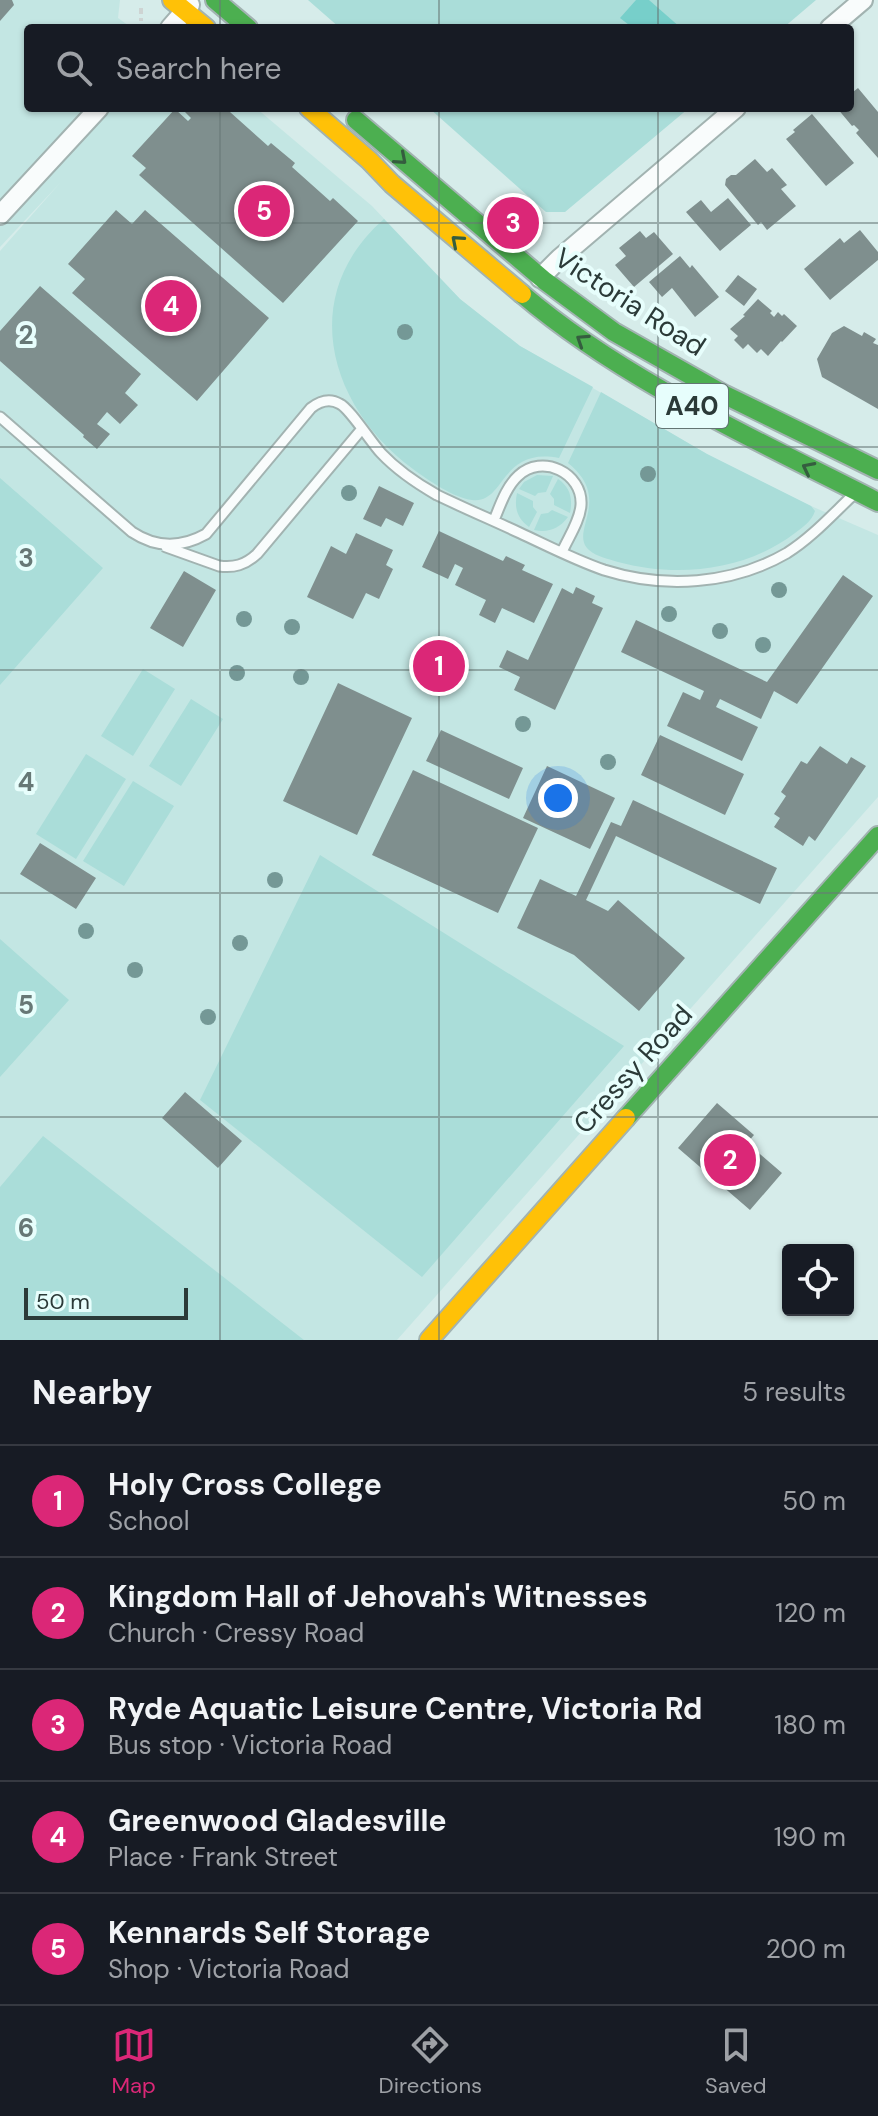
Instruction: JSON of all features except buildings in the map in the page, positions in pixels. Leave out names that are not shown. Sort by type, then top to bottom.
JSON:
[{"type":"main road","points":[[215,0],[243,24]]},
{"type":"main road","points":[[183,4],[202,24]]},
{"type":"main road","name":"Victoria Road","points":[[314,112],[392,184],[553,321],[705,414],[878,502]]},
{"type":"main road","name":"Victoria Road","points":[[346,112],[540,278],[581,309],[669,364],[787,427],[878,470]]},
{"type":"main road","name":"Cressy Road","points":[[429,1340],[878,836]]},
{"type":"street","points":[[835,24],[863,0]]},
{"type":"street","points":[[172,24],[183,4]]},
{"type":"street","points":[[0,215],[95,112]]},
{"type":"street","points":[[540,278],[731,112]]},
{"type":"lane","points":[[152,542],[175,545],[206,534],[316,404],[330,401],[343,405],[382,455],[437,495],[603,570],[647,579],[691,581],[753,570],[806,539],[857,492]]},
{"type":"lane","points":[[0,417],[132,532],[152,542],[227,567],[244,564],[257,554],[361,430]]},
{"type":"lane","points":[[494,520],[509,487],[527,469],[553,467],[565,472],[580,493],[581,506],[562,552]]},
{"type":"path","points":[[141,8],[141,21]]},
{"type":"shaded area","points":[[0,0],[120,0],[118,18],[126,24],[24,24],[24,112],[261,112],[372,206],[460,299],[520,346],[707,454],[811,506],[878,535],[878,797],[397,1340],[0,1340],[0,251],[60,183],[0,247]]},
{"type":"shaded area","points":[[308,0],[816,0],[788,24],[335,24]]},
{"type":"shaded area","points":[[636,0],[649,0],[676,24],[628,24],[620,18]]},
{"type":"shaded area","points":[[434,112],[684,112],[565,212],[546,212]]},
{"type":"shaded area","points":[[384,219],[460,299],[520,346],[593,387],[559,458],[525,460],[492,494],[483,499],[457,496],[413,469],[384,443],[360,414],[344,382],[334,349],[333,315],[340,281],[357,249]]},
{"type":"shaded area","points":[[601,392],[707,454],[811,506],[815,511],[812,518],[775,546],[755,556],[710,568],[664,570],[640,567],[592,552],[584,542],[583,534],[588,513],[588,490],[568,463]]},
{"type":"shaded area","points":[[537,475],[553,476],[546,492],[535,496],[519,489],[524,482]]},
{"type":"shaded area","points":[[0,478],[103,568],[0,685]]},
{"type":"shaded area","points":[[558,479],[570,493],[570,513],[554,505],[550,494]]},
{"type":"shaded area","points":[[517,493],[533,501],[537,512],[529,527],[517,512]]},
{"type":"shaded area","points":[[552,510],[568,517],[553,529],[534,530],[541,514]]},
{"type":"shaded area","points":[[143,669],[175,689],[133,756],[101,736]]},
{"type":"shaded area","points":[[191,699],[223,719],[181,786],[149,766]]},
{"type":"shaded area","points":[[86,754],[126,779],[76,859],[36,834]]},
{"type":"shaded area","points":[[133,781],[174,806],[124,886],[83,861]]},
{"type":"shaded area","points":[[320,855],[624,1046],[422,1277],[200,1100]]},
{"type":"shaded area","points":[[0,939],[69,1000],[0,1077]]},
{"type":"shaded area","points":[[43,1136],[304,1340],[0,1340],[0,1187]]},
{"type":"traffic: fast","points":[[215,0],[243,24]]},
{"type":"traffic: fast","points":[[356,120],[545,281],[614,332],[725,395],[878,470]]},
{"type":"traffic: fast","points":[[522,294],[604,355],[648,382],[878,502]]},
{"type":"traffic: fast","points":[[626,1118],[878,836]]},
{"type":"traffic: slow","points":[[172,0],[201,24]]},
{"type":"traffic: slow","points":[[314,112],[392,184],[522,294]]},
{"type":"traffic: slow","points":[[429,1340],[626,1118]]},
{"type":"place","name":"Kennards Self Storage","points":[[264,211]]},
{"type":"place","name":"Ryde Aquatic Leisure Centre, Victoria Rd","points":[[513,223]]},
{"type":"place","name":"Greenwood Gladesville","points":[[171,306]]},
{"type":"place","name":"Holy Cross College","points":[[439,666]]},
{"type":"place","name":"Kingdom Hall of Jehovah's Witnesses","points":[[730,1160]]}]
